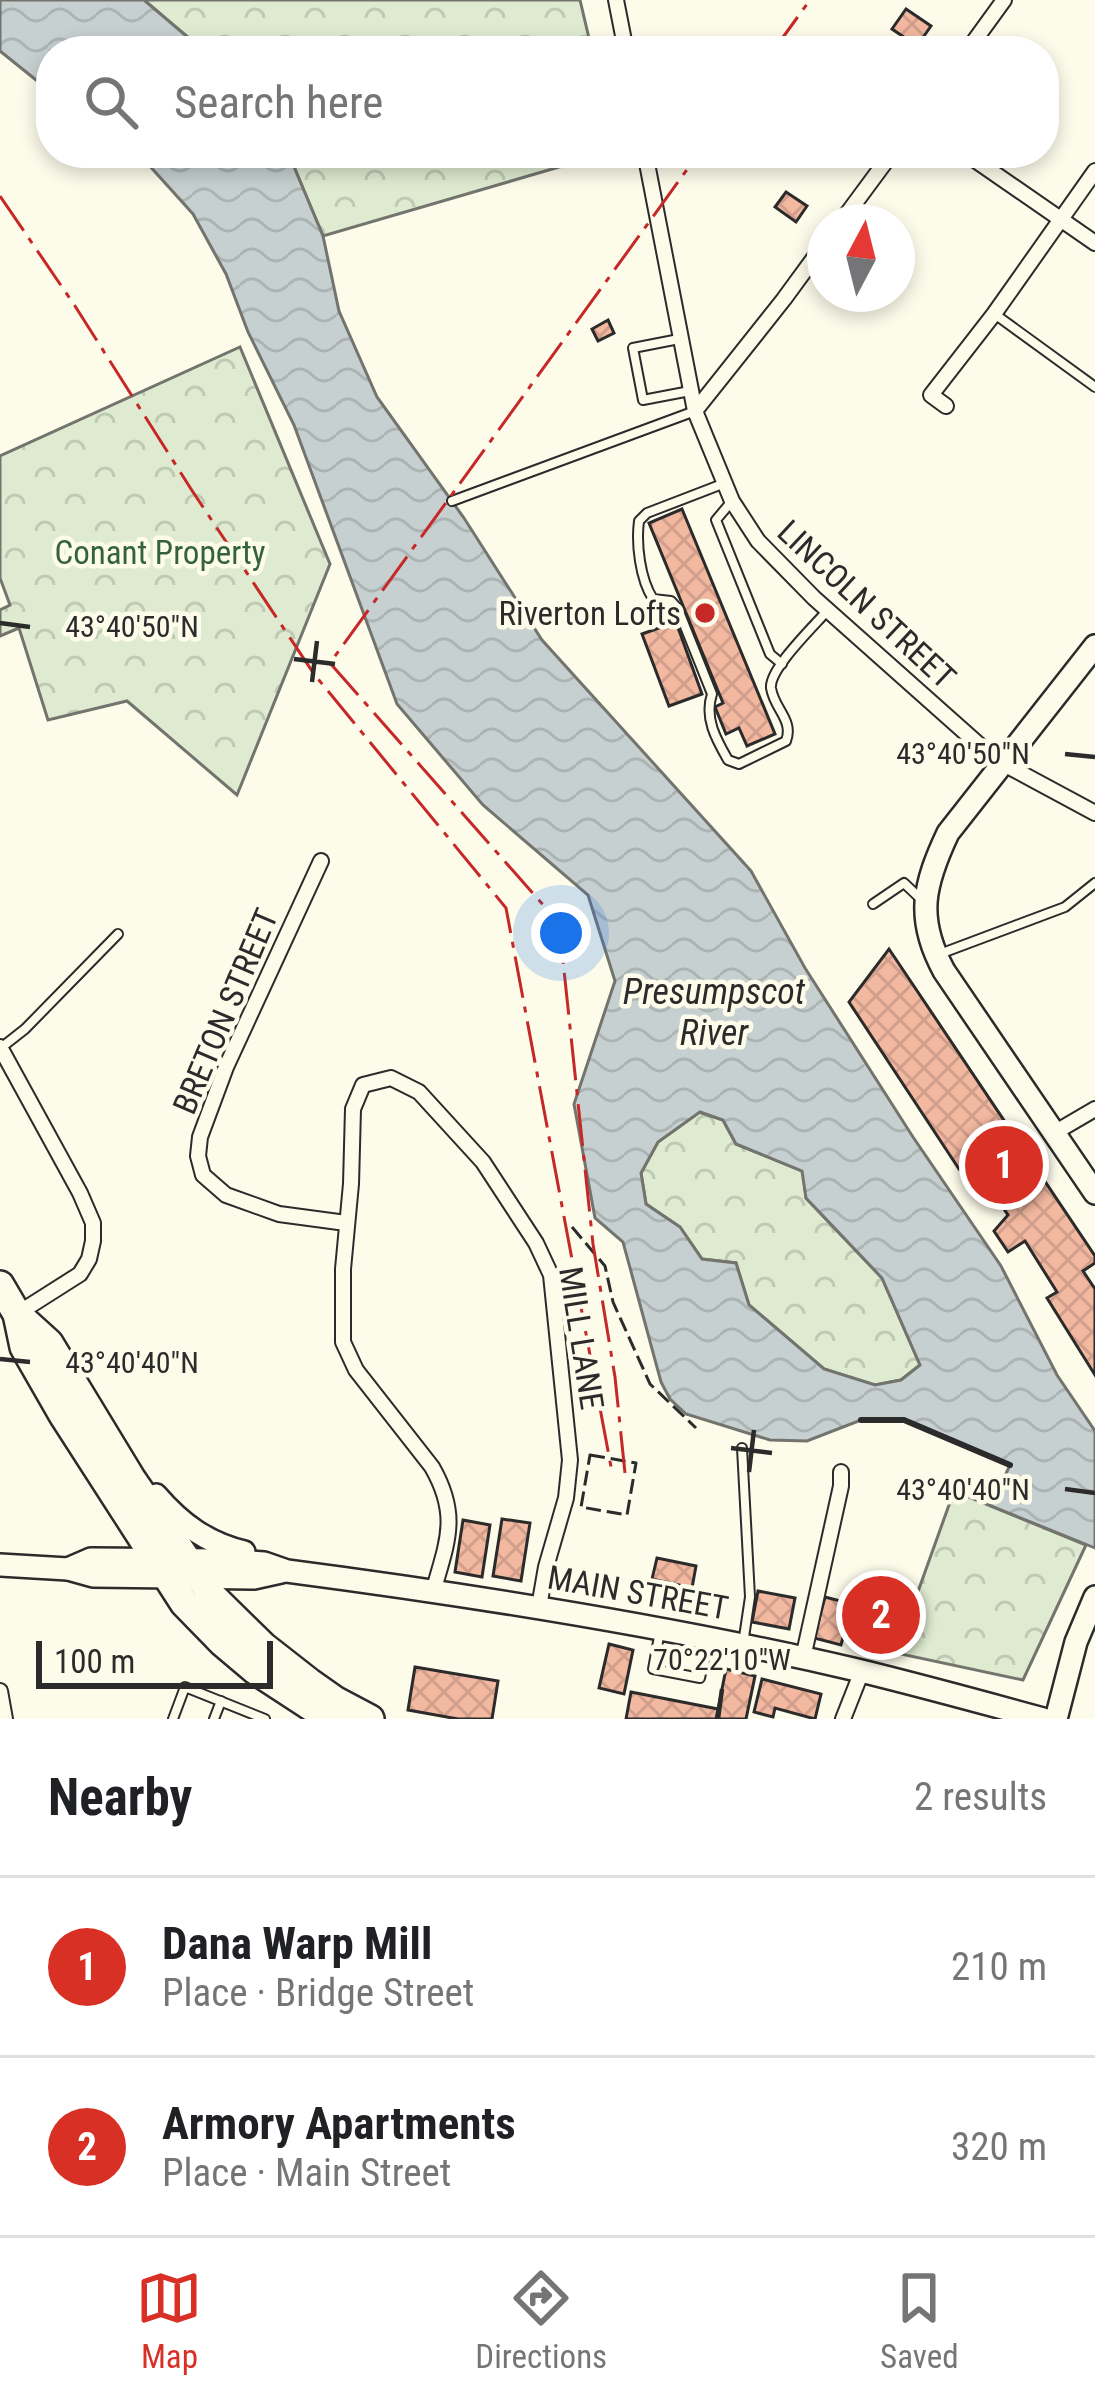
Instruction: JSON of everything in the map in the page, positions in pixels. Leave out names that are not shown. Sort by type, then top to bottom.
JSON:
[{"type":"highway","points":[[0,1285],[36,1345],[131,1478],[176,1568],[184,1603],[224,1643],[294,1697],[351,1717]]},
{"type":"highway","points":[[36,1345],[63,1415],[176,1568]]},
{"type":"main road","points":[[1095,646],[948,833],[932,866],[925,904],[936,956],[1095,1193]]},
{"type":"main road","points":[[131,1478],[200,1536],[270,1557],[287,1571]]},
{"type":"main road","name":"MAIN STREET","points":[[0,1565],[68,1569],[91,1559],[176,1568],[243,1561],[539,1606],[743,1645],[1043,1719]]},
{"type":"main road","points":[[1056,1719],[1076,1642],[1095,1597]]},
{"type":"street","points":[[616,0],[623,36]]},
{"type":"street","points":[[978,36],[1004,0]]},
{"type":"street","name":"LINCOLN STREET","points":[[648,168],[694,411],[732,501],[770,554],[1002,763],[1095,813]]},
{"type":"street","points":[[854,204],[881,168]]},
{"type":"street","points":[[986,168],[1095,243]]},
{"type":"street","points":[[946,406],[932,394],[1095,171]]},
{"type":"street","points":[[694,411],[807,268]]},
{"type":"street","name":"BRETON STREET","points":[[321,861],[226,1067],[200,1137],[198,1156],[202,1175],[226,1195],[279,1214],[346,1223]]},
{"type":"street","points":[[0,1047],[93,1223],[89,1259],[80,1274],[17,1314]]},
{"type":"street","name":"MILL LANE","points":[[346,1223],[353,1109],[363,1085],[392,1078],[419,1092],[441,1113],[502,1188],[536,1243],[551,1275],[557,1312],[570,1460],[566,1498],[539,1606]]},
{"type":"street","points":[[1054,1133],[1095,1109]]},
{"type":"street","points":[[346,1223],[343,1342],[356,1370],[433,1468],[446,1498],[449,1535],[433,1592]]},
{"type":"street","points":[[803,1658],[841,1472]]},
{"type":"street","points":[[843,1719],[862,1671]]},
{"type":"street","points":[[0,1690],[5,1719]]},
{"type":"lane","points":[[994,314],[1095,387]]},
{"type":"lane","points":[[680,339],[633,349],[643,400],[691,391]]},
{"type":"lane","points":[[452,501],[694,411]]},
{"type":"lane","points":[[725,483],[647,513],[639,521],[637,536],[647,590],[653,599],[671,602],[678,609],[712,694],[712,734],[728,760],[739,764],[786,741],[789,727],[771,687],[782,664],[828,610]]},
{"type":"lane","points":[[732,501],[716,520],[770,654],[782,664]]},
{"type":"lane","points":[[873,904],[904,883],[925,904]]},
{"type":"lane","points":[[936,956],[1065,907],[1095,883]]},
{"type":"lane","points":[[0,1047],[45,1009],[118,934]]},
{"type":"lane","points":[[742,1448],[750,1597],[743,1645]]},
{"type":"lane","points":[[660,1630],[653,1669],[700,1678],[708,1639]]},
{"type":"lane","points":[[173,1719],[185,1687],[265,1719]]},
{"type":"lane","points":[[214,1719],[220,1701]]},
{"type":"green space","points":[[144,0],[580,0],[588,36],[186,36]]},
{"type":"green space","points":[[295,168],[556,168],[323,236]]},
{"type":"green space","name":"Conant Property","points":[[240,347],[330,564],[237,795],[127,701],[48,720],[19,628],[0,636],[0,610],[10,605],[0,578],[0,456]]},
{"type":"green space","points":[[699,1112],[723,1120],[736,1144],[803,1171],[806,1198],[882,1278],[920,1365],[901,1380],[875,1385],[824,1369],[749,1305],[736,1263],[702,1259],[680,1227],[646,1204],[641,1173],[658,1142]]},
{"type":"green space","points":[[954,1491],[1086,1545],[1023,1680],[896,1653]]},
{"type":"water","points":[[0,0],[144,0],[186,36],[36,36],[36,80],[0,51]]},
{"type":"water","name":"Presumpscot River","points":[[152,168],[295,168],[323,236],[339,311],[377,397],[464,518],[542,640],[751,871],[805,968],[1001,1266],[1057,1375],[1095,1431],[1095,1548],[991,1506],[1010,1465],[904,1420],[861,1420],[807,1441],[770,1440],[686,1414],[670,1399],[661,1382],[623,1242],[595,1218],[574,1104],[615,981],[588,895],[483,805],[397,704],[294,425],[248,332],[226,274],[193,214]],"holes":[[[700,1112],[723,1120],[736,1144],[802,1171],[806,1198],[882,1278],[920,1365],[901,1380],[875,1385],[824,1369],[749,1305],[736,1263],[702,1259],[680,1227],[646,1204],[641,1173],[658,1142]]]},
{"type":"building","points":[[906,9],[931,26],[924,36],[902,36],[892,29]]},
{"type":"building","points":[[786,192],[807,206],[796,222],[775,207]]},
{"type":"building","points":[[608,320],[614,333],[598,341],[592,329]]},
{"type":"building","name":"Riverton Lofts","points":[[682,509],[775,734],[747,746],[739,728],[726,734],[715,707],[723,703],[649,523]]},
{"type":"building","points":[[676,622],[702,694],[669,706],[642,634]]},
{"type":"building","points":[[889,949],[1095,1256],[1095,1263],[1083,1271],[1095,1289],[1095,1375],[1047,1298],[1057,1292],[1025,1241],[1008,1252],[994,1231],[1008,1215],[971,1161],[959,1169],[849,1002]]},
{"type":"building","points":[[502,1519],[530,1523],[521,1581],[493,1576]]},
{"type":"building","points":[[463,1520],[490,1525],[482,1577],[455,1572]]},
{"type":"building","points":[[657,1558],[696,1566],[692,1588],[652,1579]]},
{"type":"building","points":[[871,1575],[909,1584],[889,1655],[852,1646]]},
{"type":"building","points":[[758,1591],[795,1598],[789,1629],[752,1622]]},
{"type":"building","points":[[825,1597],[852,1604],[841,1645],[814,1638]]},
{"type":"building","points":[[609,1644],[633,1650],[624,1694],[599,1688]]},
{"type":"building","points":[[415,1667],[498,1681],[492,1719],[458,1719],[408,1710]]},
{"type":"building","points":[[726,1669],[755,1676],[746,1719],[716,1719]]},
{"type":"building","points":[[762,1679],[821,1694],[815,1719],[775,1708],[773,1717],[754,1712]]},
{"type":"building","points":[[631,1692],[718,1709],[716,1719],[626,1719]]},
{"type":"fence","points":[[572,1227],[605,1266],[613,1302],[650,1384],[696,1428]]},
{"type":"fence","points":[[590,1455],[636,1463],[627,1515],[581,1507],[590,1455]]},
{"type":"wall","points":[[861,1420],[904,1420],[1010,1465]]},
{"type":"power","points":[[784,36],[810,0]]},
{"type":"power","points":[[625,1473],[593,1244],[559,923],[330,663],[688,168]]},
{"type":"power","points":[[0,196],[314,674],[506,908],[612,1472]]},
{"type":"place","name":"Riverton Lofts","points":[[705,613]]},
{"type":"place","name":"Dana Warp Mill","points":[[1004,1165]]},
{"type":"place","name":"Armory Apartments","points":[[881,1615]]}]
